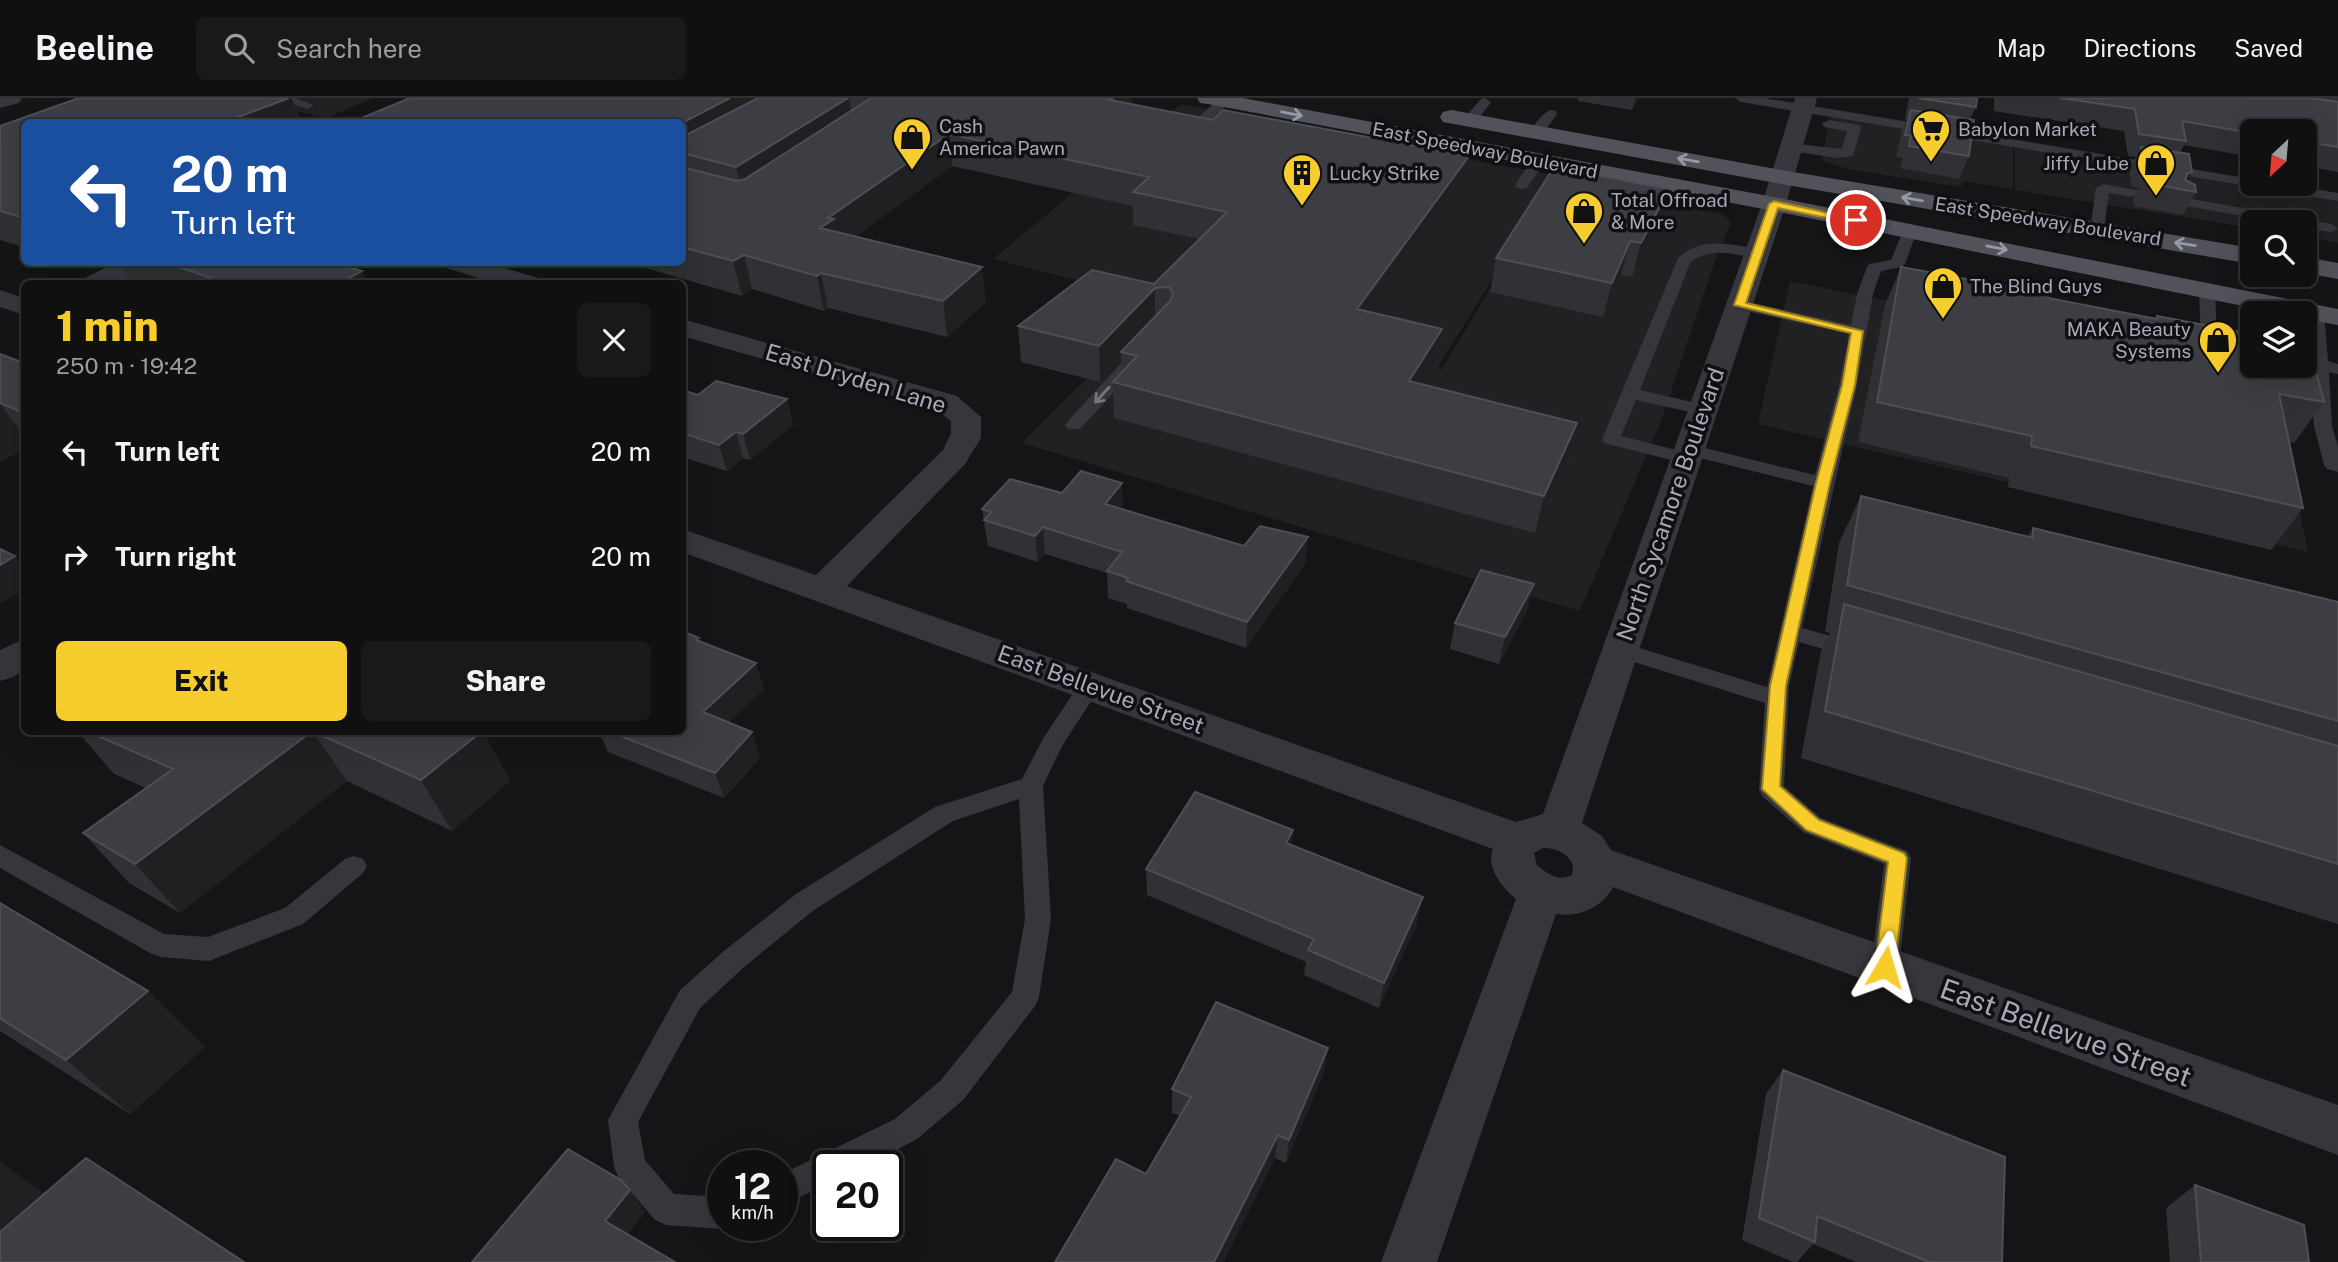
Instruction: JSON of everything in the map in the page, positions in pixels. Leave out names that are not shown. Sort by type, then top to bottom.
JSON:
[{"type":"main road","name":"East Speedway Boulevard","points":[[1221,99],[1539,160],[1782,176],[1910,231],[2327,314]]},
{"type":"main road","name":"East Speedway Boulevard","points":[[1429,113],[1478,111],[1782,176],[2240,254]]},
{"type":"main road","points":[[2317,267],[2338,271]]},
{"type":"street","points":[[0,102],[11,98]]},
{"type":"street","name":"North Sycamore Boulevard","points":[[1538,836],[1620,650],[1740,305],[1803,109]]},
{"type":"street","points":[[102,280],[130,266]]},
{"type":"street","points":[[468,266],[516,280]]},
{"type":"street","name":"East Dryden Lane","points":[[686,328],[946,402],[966,417],[969,426],[966,441],[954,457],[824,589]]},
{"type":"street","name":"East Bellevue Street","points":[[686,541],[1090,686],[1538,836]]},
{"type":"street","points":[[0,668],[21,654]]},
{"type":"street","points":[[1538,836],[1582,843],[1596,863],[1597,874],[1593,885],[1571,897],[1529,887],[1514,868],[1513,849],[1538,836]]},
{"type":"street","name":"East Bellevue Street","points":[[1596,863],[2338,1130]]},
{"type":"street","points":[[1409,1262],[1542,892]]},
{"type":"lane","points":[[279,98],[308,105]]},
{"type":"lane","points":[[1741,98],[2240,181]]},
{"type":"lane","points":[[1201,122],[1221,99]]},
{"type":"lane","points":[[1803,109],[1854,128],[1870,126],[1873,120]]},
{"type":"lane","points":[[1782,176],[1848,153],[1854,128]]},
{"type":"lane","points":[[1522,185],[1539,160]]},
{"type":"lane","points":[[2097,230],[2103,188],[2132,193]]},
{"type":"lane","points":[[2317,194],[2338,197]]},
{"type":"lane","points":[[2181,201],[2240,212]]},
{"type":"lane","points":[[2317,226],[2334,231]]},
{"type":"lane","points":[[1885,967],[1898,858],[1812,825],[1771,789],[1777,698],[1823,483],[1849,385],[1857,331],[1875,267],[1897,264],[1910,231]]},
{"type":"lane","points":[[1757,254],[1717,248],[1690,252],[1683,261],[1611,439],[1823,483]]},
{"type":"lane","points":[[2207,290],[2209,341]]},
{"type":"lane","points":[[1740,305],[1857,331]]},
{"type":"lane","points":[[2327,314],[2330,425],[2337,470]]},
{"type":"lane","points":[[1074,425],[1144,348]]},
{"type":"lane","points":[[1630,393],[1703,410]]},
{"type":"lane","points":[[1790,632],[1873,655]]},
{"type":"lane","points":[[1620,650],[1777,698]]},
{"type":"lane","points":[[864,1150],[906,1129],[952,1090],[1025,997],[1038,919],[1031,786],[1052,743],[1090,686]]},
{"type":"lane","points":[[707,1212],[666,1209],[630,1167],[623,1120],[690,999],[734,959],[805,902],[944,814],[1031,786]]},
{"type":"lane","points":[[0,855],[160,945],[209,949],[294,916],[355,866]]},
{"type":"shaded area","points":[[242,98],[374,98],[326,118]]},
{"type":"shaded area","points":[[1181,104],[1556,176],[1438,367],[1442,369],[1555,181],[1722,214],[1731,223],[1716,258],[1661,421],[1580,611],[1022,443],[1163,302],[993,259]]},
{"type":"shaded area","points":[[1829,117],[2013,146],[2013,189],[1964,181],[1961,187],[1852,170],[1822,161]]},
{"type":"shaded area","points":[[2015,147],[2240,185],[2240,196],[2308,196],[2338,201],[2338,243],[2317,239],[2317,210],[2240,210],[2240,226],[2015,190]]},
{"type":"shaded area","points":[[1790,281],[2240,373],[2240,378],[2273,380],[2308,552],[1758,424]]},
{"type":"building","points":[[79,98],[289,98],[233,119],[21,119],[21,217],[0,211],[0,126]]},
{"type":"building","points":[[410,98],[730,98],[686,121],[359,119]]},
{"type":"building","points":[[758,98],[848,98],[736,167],[686,154],[686,135]]},
{"type":"building","points":[[871,98],[1113,98],[1110,100],[1213,120],[1223,110],[1469,156],[1357,309],[1442,329],[1409,381],[1577,423],[1544,496],[1113,382],[1137,356],[1121,352],[1171,300],[1173,293],[1169,287],[1155,288],[1099,346],[1018,326],[1092,270],[1154,284],[1227,212],[1133,192],[1149,177],[949,134],[828,218],[834,219],[820,228],[982,267],[943,301],[821,273],[817,276],[744,255],[733,261],[686,248],[686,168],[737,181],[745,179]]},
{"type":"building","points":[[1918,98],[1977,98],[1976,107]]},
{"type":"building","points":[[2060,98],[2312,98],[2338,102],[2338,147],[2317,144],[2317,119],[2240,119],[2240,131],[2182,121],[2186,141],[2139,134],[2135,109]]},
{"type":"building","points":[[1911,110],[1974,120],[1969,156],[1909,146],[1911,136],[1905,135]]},
{"type":"building","points":[[2141,147],[2189,154],[2192,172],[2187,174],[2185,180],[2195,185],[2196,192],[2146,183],[2145,177],[2154,171],[2151,166],[2143,164]]},
{"type":"building","points":[[1554,167],[1669,189],[1641,243],[1630,241],[1612,283],[1496,258]]},
{"type":"building","points":[[176,266],[345,266],[362,271],[345,280],[217,280]]},
{"type":"building","points":[[1901,267],[2047,294],[2048,298],[2157,319],[2157,316],[2240,332],[2240,378],[2317,378],[2317,375],[2324,402],[2279,394],[2303,508],[2031,446],[2032,436],[1877,402]]},
{"type":"building","points":[[0,354],[21,362],[21,412],[0,403]]},
{"type":"building","points":[[716,381],[787,399],[743,434],[736,432],[719,445],[686,434],[686,391],[698,395]]},
{"type":"building","points":[[1081,471],[1122,483],[1105,504],[1244,546],[1260,526],[1308,537],[1247,622],[1126,581],[1128,578],[1107,571],[1122,552],[1043,527],[1035,536],[984,520],[991,512],[982,509],[1010,479],[1062,493]]},
{"type":"building","points":[[1861,496],[2033,538],[2033,528],[2338,602],[2338,721],[1847,585]]},
{"type":"building","points":[[0,549],[15,556],[0,565]]},
{"type":"building","points":[[1481,570],[1534,584],[1505,637],[1455,623]]},
{"type":"building","points":[[1844,604],[2338,746],[2338,864],[1825,711]]},
{"type":"building","points":[[686,633],[699,638],[696,640],[756,663],[703,712],[752,732],[715,773],[618,735],[686,735]]},
{"type":"building","points":[[96,735],[307,735],[135,864],[83,833],[173,769]]},
{"type":"building","points":[[321,735],[477,735],[421,780]]},
{"type":"building","points":[[1195,792],[1293,830],[1286,843],[1423,897],[1384,983],[1308,950],[1314,939],[1146,869]]},
{"type":"building","points":[[0,903],[148,991],[66,1060],[0,1018]]},
{"type":"building","points":[[1216,1002],[1328,1048],[1289,1140],[1278,1135],[1214,1262],[1055,1262],[1116,1159],[1146,1174],[1191,1097],[1172,1089]]},
{"type":"building","points":[[1783,1070],[2005,1157],[2002,1262],[1929,1262],[1817,1216],[1815,1242],[1759,1218]]},
{"type":"building","points":[[568,1149],[621,1180],[630,1190],[605,1221],[675,1262],[472,1262]]},
{"type":"building","points":[[86,1158],[244,1262],[0,1262],[0,1232]]},
{"type":"building","points":[[2195,1185],[2304,1225],[2309,1262],[2201,1262]]},
{"type":"place","name":"Babylon Market","points":[[1931,163]]},
{"type":"place","name":"Cash America Pawn","points":[[912,171]]},
{"type":"place","name":"Jiffy Lube","points":[[2156,197]]},
{"type":"place","name":"Lucky Strike","points":[[1302,207]]},
{"type":"place","name":"Total Offroad & More","points":[[1584,245]]},
{"type":"place","name":"The Blind Guys","points":[[1943,320]]},
{"type":"place","name":"MAKA Beauty Systems","points":[[2218,374]]},
{"type":"route","points":[[1856,220],[1774,204],[1740,305],[1857,331],[1849,385],[1823,483],[1778,686],[1771,789],[1812,825],[1898,858],[1885,967]]}]
